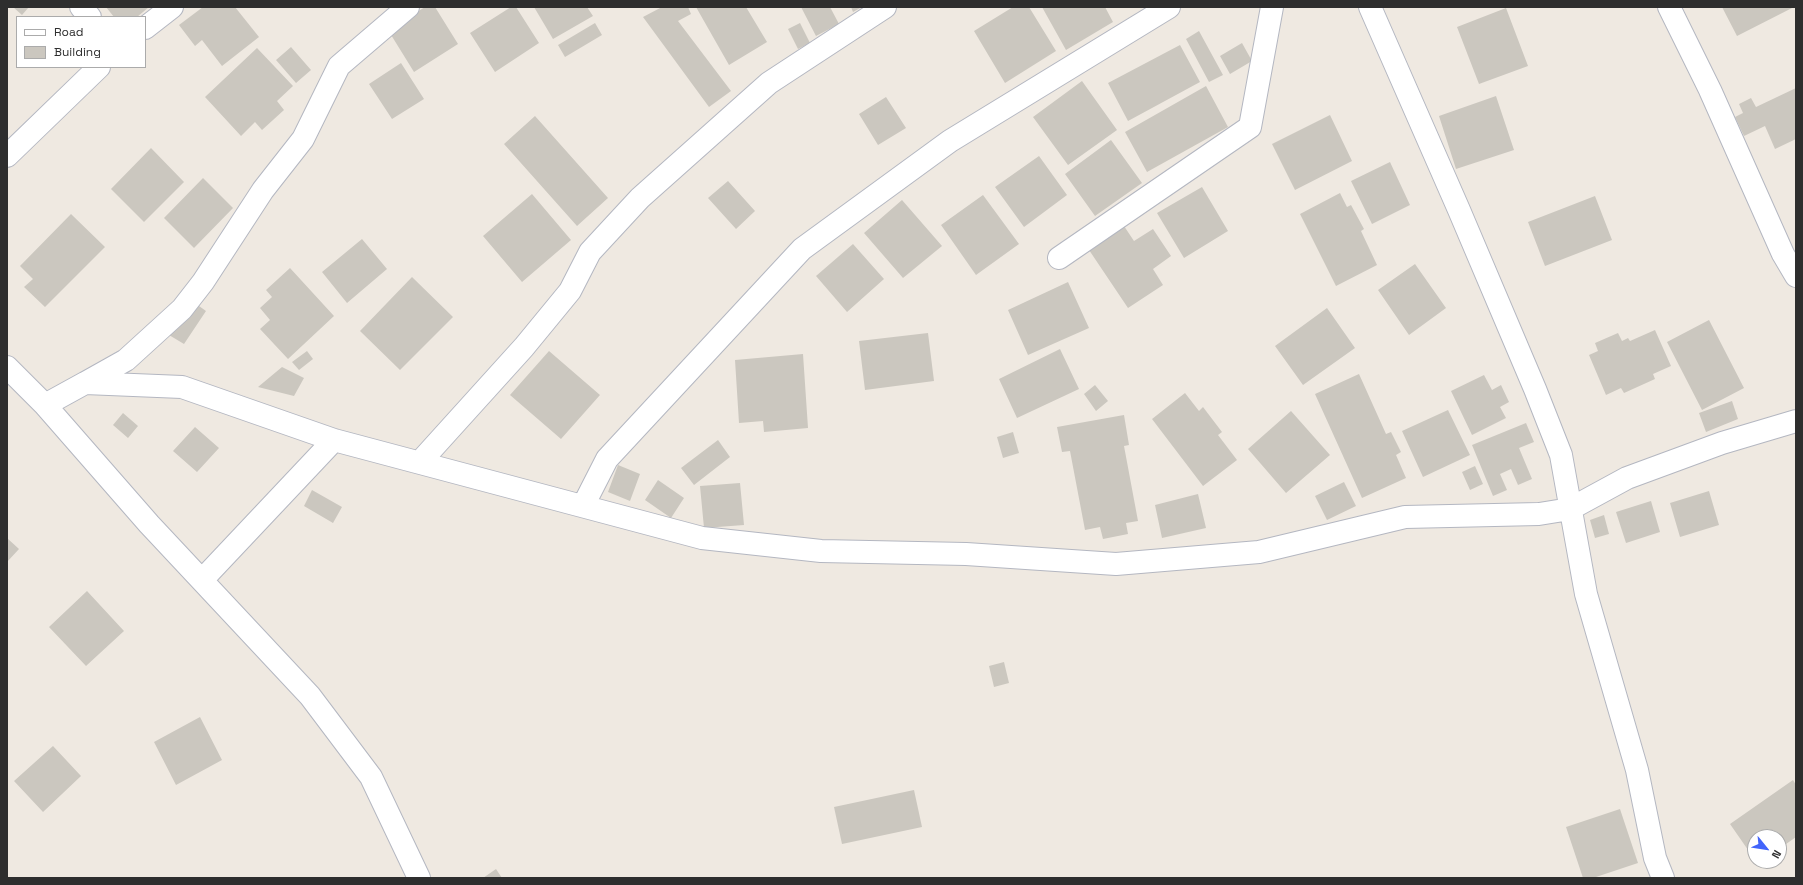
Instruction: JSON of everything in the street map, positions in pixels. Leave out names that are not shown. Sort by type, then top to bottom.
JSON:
[{"type":"street","points":[[81,7],[89,16]]},
{"type":"street","points":[[146,27],[172,7]]},
{"type":"street","points":[[45,405],[126,360],[182,309],[203,282],[219,254],[263,190],[303,139],[339,66],[408,7]]},
{"type":"street","points":[[420,462],[524,347],[570,291],[590,252],[640,198],[769,83],[885,7]]},
{"type":"street","points":[[583,506],[607,459],[802,249],[950,141],[1169,7]]},
{"type":"street","points":[[1059,258],[1250,127],[1272,7]]},
{"type":"street","points":[[1370,7],[1535,389],[1561,455],[1586,594],[1637,770],[1655,858],[1663,878]]},
{"type":"street","points":[[1669,7],[1710,90],[1783,254],[1796,276]]},
{"type":"street","points":[[7,156],[98,68]]},
{"type":"street","points":[[7,367],[45,405],[149,524],[310,696],[371,777],[419,878]]},
{"type":"street","points":[[85,383],[182,387],[334,440],[710,539],[821,550],[966,554],[1116,564],[1259,552],[1405,517],[1539,514],[1570,509],[1627,478],[1722,443],[1796,421]]},
{"type":"street","points":[[202,580],[334,440]]},
{"type":"building","points":[[13,7],[29,7],[22,15]]},
{"type":"building","points":[[106,7],[149,7],[138,16],[113,16]]},
{"type":"building","points":[[203,7],[235,7],[259,37],[222,66],[202,40],[195,46],[179,25]]},
{"type":"building","points":[[425,7],[435,7],[458,44],[414,72],[388,30]]},
{"type":"building","points":[[511,7],[516,7],[539,43],[495,72],[470,33]]},
{"type":"building","points":[[534,7],[587,7],[593,16],[553,39]]},
{"type":"building","points":[[662,7],[688,7],[691,14],[678,21],[731,91],[709,107],[643,17]]},
{"type":"building","points":[[696,7],[746,7],[767,42],[729,65]]},
{"type":"building","points":[[801,7],[830,7],[839,24],[816,36]]},
{"type":"building","points":[[851,7],[862,7],[853,12]]},
{"type":"building","points":[[1013,7],[1029,7],[1056,51],[1005,83],[974,31]]},
{"type":"building","points":[[1042,7],[1105,7],[1113,22],[1066,50]]},
{"type":"building","points":[[1722,7],[1794,7],[1737,36]]},
{"type":"building","points":[[1506,8],[1528,66],[1479,84],[1457,27]]},
{"type":"building","points":[[595,23],[602,35],[565,57],[558,45]]},
{"type":"building","points":[[800,23],[810,43],[798,49],[788,29]]},
{"type":"building","points":[[1199,31],[1223,75],[1209,82],[1186,39]]},
{"type":"building","points":[[1242,43],[1252,61],[1230,74],[1220,56]]},
{"type":"building","points":[[1180,45],[1200,82],[1128,121],[1108,83]]},
{"type":"building","points":[[291,47],[311,70],[296,83],[276,60]]},
{"type":"building","points":[[257,48],[293,86],[277,101],[284,110],[262,130],[255,122],[241,136],[205,97]]},
{"type":"building","points":[[401,63],[424,99],[392,119],[369,84]]},
{"type":"building","points":[[1082,81],[1117,130],[1068,165],[1033,117]]},
{"type":"building","points":[[1206,86],[1228,127],[1147,172],[1125,132]]},
{"type":"building","points":[[1796,88],[1796,139],[1775,149],[1765,126],[1744,136],[1735,117],[1743,113],[1739,104],[1751,98],[1756,107]]},
{"type":"building","points":[[1496,96],[1514,150],[1456,169],[1439,116]]},
{"type":"building","points":[[886,97],[906,128],[878,145],[859,114]]},
{"type":"building","points":[[1330,115],[1352,161],[1295,190],[1272,144]]},
{"type":"building","points":[[535,116],[608,198],[577,226],[504,144]]},
{"type":"building","points":[[1111,140],[1142,183],[1095,216],[1065,174]]},
{"type":"building","points":[[151,148],[184,182],[144,222],[111,189]]},
{"type":"building","points":[[1039,156],[1067,195],[1024,227],[995,187]]},
{"type":"building","points":[[1390,162],[1410,205],[1372,224],[1351,181]]},
{"type":"building","points":[[203,178],[233,208],[194,248],[164,218]]},
{"type":"building","points":[[728,181],[755,211],[736,229],[708,198]]},
{"type":"building","points":[[1202,187],[1228,231],[1184,258],[1157,213]]},
{"type":"building","points":[[1340,193],[1347,207],[1351,205],[1364,229],[1361,231],[1377,265],[1336,286],[1300,214]]},
{"type":"building","points":[[532,194],[571,240],[522,282],[483,236]]},
{"type":"building","points":[[983,195],[1019,244],[976,275],[941,225]]},
{"type":"building","points":[[1595,196],[1612,240],[1545,266],[1528,222]]},
{"type":"building","points":[[902,200],[942,246],[903,278],[864,233]]},
{"type":"building","points":[[71,214],[105,247],[45,307],[24,287],[33,279],[20,266]]},
{"type":"building","points":[[1122,223],[1134,241],[1153,229],[1171,256],[1153,269],[1163,285],[1128,308],[1087,247]]},
{"type":"building","points":[[362,239],[387,269],[347,303],[322,272]]},
{"type":"building","points":[[853,244],[884,279],[847,312],[816,276]]},
{"type":"building","points":[[1415,264],[1446,308],[1409,335],[1378,290]]},
{"type":"building","points":[[290,268],[334,316],[288,359],[260,329],[270,320],[260,308],[272,297],[266,290]]},
{"type":"building","points":[[412,277],[453,317],[400,370],[360,331]]},
{"type":"building","points":[[1068,282],[1089,328],[1028,355],[1008,310]]},
{"type":"building","points":[[192,301],[206,311],[184,344],[169,335]]},
{"type":"building","points":[[1327,308],[1355,348],[1303,385],[1275,346]]},
{"type":"building","points":[[1709,320],[1744,388],[1702,410],[1667,342]]},
{"type":"building","points":[[1655,330],[1671,366],[1653,374],[1655,379],[1624,393],[1621,388],[1606,395],[1589,355],[1598,351],[1595,343],[1618,333],[1622,341],[1628,338],[1630,341]]},
{"type":"building","points":[[928,333],[934,381],[865,390],[859,341]]},
{"type":"building","points":[[1060,349],[1079,389],[1017,418],[999,379]]},
{"type":"building","points":[[307,351],[313,359],[299,370],[292,362]]},
{"type":"building","points":[[549,351],[600,395],[561,439],[510,395]]},
{"type":"building","points":[[803,354],[808,428],[764,432],[763,421],[739,423],[735,360]]},
{"type":"building","points":[[282,367],[304,378],[294,396],[258,387]]},
{"type":"building","points":[[1359,374],[1386,434],[1391,432],[1401,452],[1396,455],[1406,478],[1362,498],[1315,394]]},
{"type":"building","points":[[1484,375],[1492,390],[1501,385],[1509,402],[1500,407],[1506,418],[1472,435],[1451,391]]},
{"type":"building","points":[[1095,385],[1108,401],[1096,411],[1084,394]]},
{"type":"building","points":[[1185,393],[1199,411],[1203,407],[1222,432],[1218,435],[1237,460],[1203,486],[1152,419]]},
{"type":"building","points":[[1732,401],[1738,419],[1706,432],[1699,413]]},
{"type":"building","points":[[1448,410],[1470,455],[1423,477],[1402,431]]},
{"type":"building","points":[[1291,411],[1330,455],[1286,493],[1248,449]]},
{"type":"building","points":[[123,413],[138,426],[128,438],[113,425]]},
{"type":"building","points":[[1124,415],[1129,445],[1124,446],[1138,521],[1126,523],[1128,534],[1103,539],[1100,527],[1085,530],[1070,451],[1062,452],[1057,427]]},
{"type":"building","points":[[1526,423],[1534,442],[1519,448],[1532,479],[1518,485],[1511,469],[1500,474],[1507,490],[1493,496],[1472,445]]},
{"type":"building","points":[[195,427],[219,448],[197,472],[173,451]]},
{"type":"building","points":[[1013,432],[1019,453],[1003,458],[997,437]]},
{"type":"building","points":[[718,440],[730,457],[694,485],[681,468]]},
{"type":"building","points":[[618,465],[640,474],[630,501],[608,492]]},
{"type":"building","points":[[1475,466],[1483,484],[1470,490],[1462,472]]},
{"type":"building","points":[[658,480],[684,498],[671,518],[645,500]]},
{"type":"building","points":[[1344,482],[1356,506],[1327,520],[1315,496]]},
{"type":"building","points":[[740,483],[744,525],[704,528],[700,486]]},
{"type":"building","points":[[312,490],[342,507],[333,523],[304,506]]},
{"type":"building","points":[[1709,491],[1719,525],[1680,537],[1670,503]]},
{"type":"building","points":[[1198,494],[1206,528],[1162,538],[1155,505]]},
{"type":"building","points":[[1651,501],[1660,532],[1626,543],[1616,512]]},
{"type":"building","points":[[1604,515],[1609,534],[1595,538],[1590,520]]},
{"type":"building","points":[[7,538],[19,549],[7,562]]},
{"type":"building","points":[[87,591],[124,631],[86,666],[49,627]]},
{"type":"building","points":[[1004,662],[1009,683],[994,687],[989,666]]},
{"type":"building","points":[[200,717],[222,760],[176,785],[154,742]]},
{"type":"building","points":[[53,746],[81,776],[43,812],[14,781]]},
{"type":"building","points":[[1793,780],[1796,785],[1796,837],[1787,843],[1787,829],[1747,829],[1747,848],[1730,824]]},
{"type":"building","points":[[914,790],[922,827],[842,844],[834,807]]},
{"type":"building","points":[[1620,809],[1638,863],[1593,878],[1583,878],[1566,827]]},
{"type":"building","points":[[496,869],[502,878],[483,878]]}]
